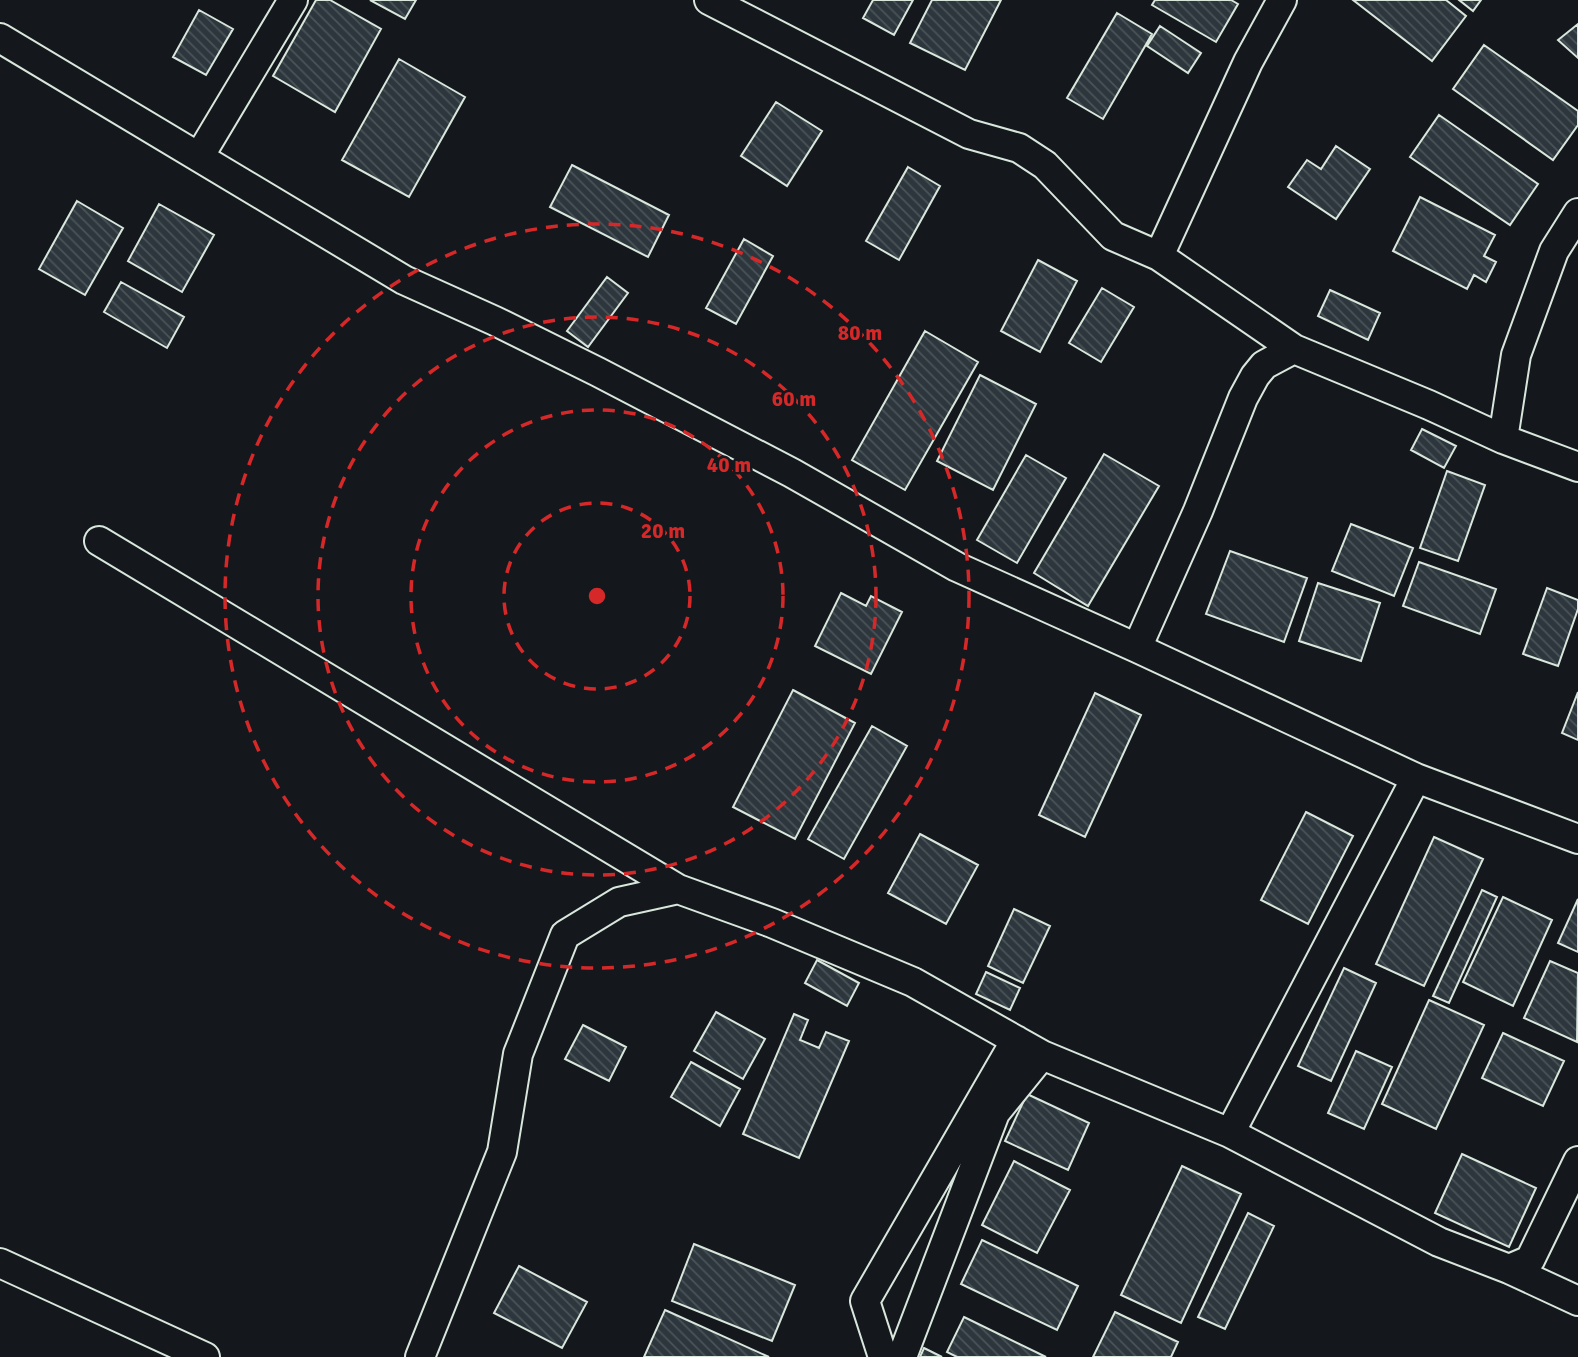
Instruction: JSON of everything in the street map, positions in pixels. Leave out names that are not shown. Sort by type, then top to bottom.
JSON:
[{"type":"street","points":[[199,157],[293,0]]},
{"type":"street","points":[[709,0],[969,134],[1019,148],[1045,165],[1112,236],[1159,256],[1294,349],[1503,439],[1578,467]]},
{"type":"street","points":[[1159,256],[1248,62],[1282,0]]},
{"type":"street","points":[[0,38],[404,280],[598,372],[792,473],[957,567],[1416,778],[1578,839]]},
{"type":"street","points":[[1503,439],[1516,355],[1553,251],[1578,213]]},
{"type":"street","points":[[1137,648],[1198,511],[1243,398],[1264,365],[1294,349]]},
{"type":"street","points":[[99,541],[678,889],[772,923],[913,982],[1042,1055],[1230,1133],[1439,1242],[1508,1269],[1578,1301]]},
{"type":"street","points":[[1230,1133],[1416,778]]},
{"type":"street","points":[[420,1357],[502,1152],[518,1054],[565,935],[619,902],[678,889]]},
{"type":"street","points":[[883,1357],[865,1301],[1016,1040]]},
{"type":"street","points":[[902,1357],[995,1114],[1042,1055]]},
{"type":"street","points":[[1508,1269],[1530,1259],[1578,1161]]},
{"type":"street","points":[[0,1263],[205,1357]]},
{"type":"building","points":[[316,0],[330,0],[381,29],[335,112],[273,76]]},
{"type":"building","points":[[370,0],[416,0],[405,19]]},
{"type":"building","points":[[873,0],[913,0],[894,35],[863,18]]},
{"type":"building","points":[[932,0],[1001,0],[965,70],[910,43]]},
{"type":"building","points":[[1155,0],[1231,0],[1238,4],[1216,42],[1152,5]]},
{"type":"building","points":[[1353,0],[1446,0],[1466,16],[1432,61]]},
{"type":"building","points":[[1459,0],[1481,0],[1473,11]]},
{"type":"building","points":[[199,10],[233,29],[206,75],[173,57]]},
{"type":"building","points":[[1117,13],[1152,34],[1103,119],[1067,98]]},
{"type":"building","points":[[1578,24],[1578,58],[1558,40]]},
{"type":"building","points":[[1160,26],[1201,53],[1188,73],[1147,46]]},
{"type":"building","points":[[1484,45],[1578,111],[1578,125],[1553,160],[1453,89]]},
{"type":"building","points":[[399,59],[465,97],[409,197],[342,160]]},
{"type":"building","points":[[776,102],[822,131],[787,186],[741,156]]},
{"type":"building","points":[[1439,115],[1538,184],[1510,225],[1410,157]]},
{"type":"building","points":[[1336,146],[1370,169],[1336,219],[1288,187],[1307,160],[1321,169]]},
{"type":"building","points":[[572,165],[669,215],[648,257],[550,207]]},
{"type":"building","points":[[908,167],[940,186],[899,260],[866,241]]},
{"type":"building","points":[[1420,197],[1495,235],[1484,256],[1496,262],[1486,282],[1474,275],[1467,289],[1393,251]]},
{"type":"building","points":[[77,201],[123,228],[85,295],[39,269]]},
{"type":"building","points":[[159,204],[214,235],[182,292],[128,261]]},
{"type":"building","points":[[744,239],[773,256],[736,324],[706,308]]},
{"type":"building","points":[[1038,260],[1077,281],[1040,352],[1001,331]]},
{"type":"building","points":[[607,277],[628,293],[588,347],[567,331]]},
{"type":"building","points":[[121,282],[184,317],[167,348],[104,312]]},
{"type":"building","points":[[1102,288],[1134,307],[1101,362],[1069,343]]},
{"type":"building","points":[[1330,290],[1380,313],[1368,340],[1318,316]]},
{"type":"building","points":[[925,331],[978,362],[905,490],[852,460]]},
{"type":"building","points":[[980,375],[1036,404],[993,490],[937,461]]},
{"type":"building","points":[[1422,429],[1456,446],[1444,468],[1411,450]]},
{"type":"building","points":[[1104,454],[1159,486],[1088,606],[1034,573]]},
{"type":"building","points":[[1026,455],[1066,478],[1017,563],[977,540]]},
{"type":"building","points":[[1447,471],[1485,485],[1458,561],[1420,548]]},
{"type":"building","points":[[1351,524],[1413,548],[1394,596],[1332,571]]},
{"type":"building","points":[[1230,551],[1307,578],[1284,642],[1206,614]]},
{"type":"building","points":[[1419,562],[1496,589],[1480,634],[1403,606]]},
{"type":"building","points":[[1318,583],[1380,603],[1361,661],[1299,641]]},
{"type":"building","points":[[1547,588],[1578,600],[1578,609],[1558,666],[1523,654]]},
{"type":"building","points":[[841,593],[866,606],[871,596],[902,612],[871,674],[815,646]]},
{"type":"building","points":[[793,690],[855,723],[795,839],[733,807]]},
{"type":"building","points":[[1578,692],[1578,740],[1562,733]]},
{"type":"building","points":[[1095,693],[1141,715],[1085,837],[1039,815]]},
{"type":"building","points":[[872,726],[907,746],[844,859],[808,839]]},
{"type":"building","points":[[1306,812],[1353,836],[1308,924],[1261,900]]},
{"type":"building","points":[[920,834],[978,865],[946,924],[888,893]]},
{"type":"building","points":[[1434,837],[1483,859],[1424,986],[1376,964]]},
{"type":"building","points":[[1482,890],[1497,897],[1449,1003],[1433,996]]},
{"type":"building","points":[[1503,897],[1552,920],[1513,1006],[1463,982]]},
{"type":"building","points":[[1578,899],[1578,952],[1558,943]]},
{"type":"building","points":[[1014,909],[1050,926],[1023,983],[988,966]]},
{"type":"building","points":[[817,960],[859,983],[847,1006],[805,983]]},
{"type":"building","points":[[1550,961],[1578,973],[1577,1042],[1524,1018]]},
{"type":"building","points":[[1344,968],[1376,983],[1331,1081],[1298,1066]]},
{"type":"building","points":[[986,972],[1020,988],[1010,1010],[976,994]]},
{"type":"building","points":[[1429,1000],[1484,1025],[1436,1129],[1382,1104]]},
{"type":"building","points":[[716,1012],[765,1039],[743,1079],[694,1051]]},
{"type":"building","points":[[794,1014],[808,1020],[800,1040],[819,1048],[826,1032],[849,1041],[799,1158],[743,1134]]},
{"type":"building","points":[[583,1025],[626,1047],[609,1081],[565,1059]]},
{"type":"building","points":[[1503,1033],[1564,1061],[1543,1106],[1482,1078]]},
{"type":"building","points":[[1356,1051],[1392,1067],[1364,1129],[1328,1113]]},
{"type":"building","points":[[691,1062],[740,1089],[720,1126],[671,1097]]},
{"type":"building","points":[[1027,1094],[1089,1123],[1068,1170],[1005,1141]]},
{"type":"building","points":[[1462,1154],[1536,1188],[1509,1247],[1435,1213]]},
{"type":"building","points":[[1014,1161],[1070,1190],[1037,1253],[982,1225]]},
{"type":"building","points":[[1182,1166],[1241,1194],[1181,1323],[1121,1295]]},
{"type":"building","points":[[1248,1213],[1274,1226],[1225,1329],[1198,1317]]},
{"type":"building","points":[[982,1240],[1078,1286],[1057,1330],[961,1284]]},
{"type":"building","points":[[694,1244],[795,1285],[772,1341],[672,1301]]},
{"type":"building","points":[[519,1266],[587,1302],[562,1348],[494,1313]]},
{"type":"building","points":[[665,1310],[769,1357],[644,1357]]},
{"type":"building","points":[[1115,1312],[1178,1342],[1171,1357],[1093,1357]]},
{"type":"building","points":[[964,1317],[1046,1357],[957,1357],[947,1352]]},
{"type":"building","points":[[924,1348],[942,1357],[920,1357]]}]
